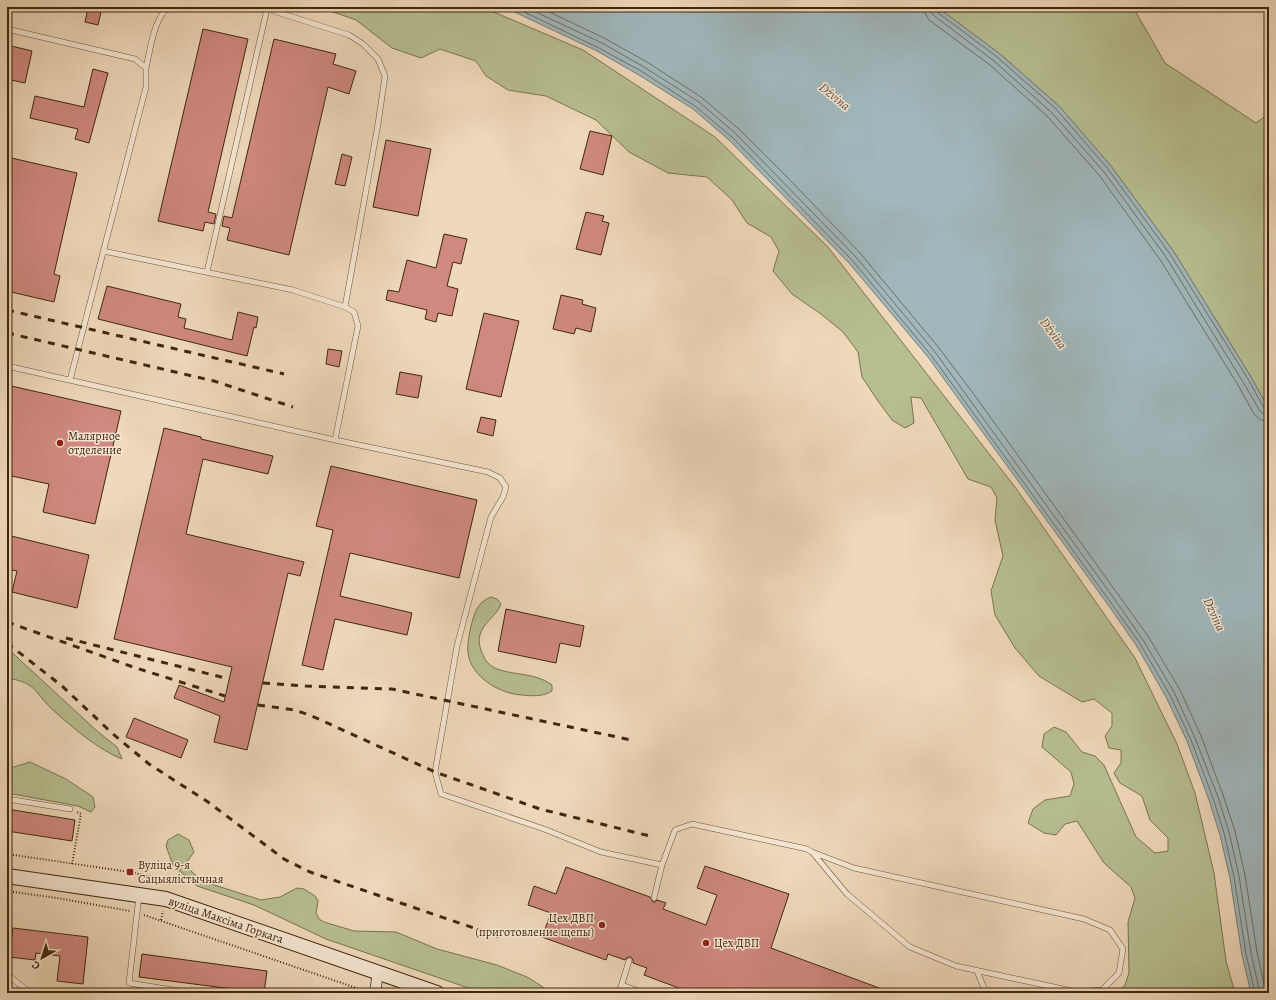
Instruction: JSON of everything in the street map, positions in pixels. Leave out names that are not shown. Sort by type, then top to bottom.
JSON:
[{"type":"main road","name":"вуліца Максіма Горкага","points":[[7,876],[166,899],[437,993]]},
{"type":"street","points":[[374,993],[378,972]]},
{"type":"lane","points":[[158,7],[164,10]]},
{"type":"lane","points":[[70,380],[146,87],[146,68],[157,22],[164,10],[169,7]]},
{"type":"lane","points":[[261,7],[349,35],[363,44],[378,59],[385,76],[378,124],[345,307]]},
{"type":"lane","points":[[207,272],[267,9]]},
{"type":"lane","points":[[7,29],[135,59],[146,68]]},
{"type":"lane","points":[[103,251],[293,290],[345,307],[354,312],[358,326],[335,440]]},
{"type":"lane","points":[[7,366],[335,440],[488,472],[500,478],[506,487],[503,497],[491,517],[457,646],[435,772],[441,794],[544,829],[601,852],[662,865]]},
{"type":"lane","points":[[7,799],[70,809]]},
{"type":"lane","points":[[654,898],[662,865],[675,830],[692,824],[812,852],[854,868],[1084,919],[1110,930],[1123,949],[1119,973],[1102,990],[1077,992],[956,966],[910,947],[847,894],[812,852]]},
{"type":"lane","points":[[140,895],[129,983],[192,993]]},
{"type":"lane","points":[[619,993],[630,962]]},
{"type":"lane","points":[[977,971],[986,993]]},
{"type":"lane","points":[[7,974],[30,993]]},
{"type":"lane","points":[[622,985],[644,993]]},
{"type":"path","points":[[70,809],[81,814],[72,864]]},
{"type":"path","points":[[7,854],[130,872],[170,881],[169,885]]},
{"type":"path","points":[[7,891],[137,912],[371,993]]},
{"type":"path","points":[[161,920],[163,910]]},
{"type":"green space","points":[[319,7],[482,7],[583,50],[715,137],[828,247],[1015,487],[1135,658],[1177,744],[1195,793],[1214,873],[1226,961],[1235,993],[1118,993],[1125,985],[1129,973],[1128,922],[1135,898],[1131,887],[1104,863],[1077,821],[1065,824],[1056,835],[1044,833],[1028,823],[1033,809],[1045,800],[1070,796],[1074,784],[1071,772],[1042,747],[1044,734],[1054,727],[1066,732],[1082,752],[1095,756],[1104,765],[1136,837],[1155,853],[1168,851],[1168,838],[1150,820],[1142,796],[1120,783],[1114,773],[1121,763],[1121,750],[1109,748],[1105,736],[1112,726],[1112,713],[1094,699],[1082,702],[1039,676],[1015,648],[995,615],[991,591],[1003,556],[995,520],[997,498],[991,487],[968,479],[921,398],[911,397],[914,423],[905,428],[892,420],[862,377],[858,352],[843,332],[821,314],[792,294],[773,271],[779,251],[771,237],[747,223],[732,200],[707,177],[668,173],[629,152],[596,120],[546,96],[508,90],[486,76],[476,61],[440,49],[421,58],[392,48],[356,20]]},
{"type":"green space","points":[[937,7],[1133,7],[1165,63],[1256,123],[1269,113],[1269,409],[1174,252],[1111,166],[1059,106],[1000,54]]},
{"type":"green space","points":[[491,597],[497,599],[501,604],[484,626],[479,637],[482,653],[486,661],[501,670],[544,680],[552,685],[552,691],[537,696],[513,694],[496,688],[488,683],[475,670],[470,662],[468,653],[468,641],[471,627],[474,615],[479,606]]},
{"type":"green space","points":[[7,648],[97,731],[117,747],[122,759],[104,750],[78,731],[54,711],[30,686],[17,680],[7,678]]},
{"type":"green space","points":[[30,762],[66,779],[93,797],[95,807],[91,812],[78,806],[7,793],[7,769]]},
{"type":"green space","points":[[178,834],[189,840],[194,852],[187,862],[189,869],[202,881],[261,900],[280,897],[297,888],[304,889],[315,896],[318,901],[316,913],[319,919],[324,922],[354,931],[396,932],[437,949],[497,965],[527,977],[543,987],[548,993],[483,993],[326,939],[254,905],[197,886],[173,865],[166,846],[168,840]]},
{"type":"water","name":"Dźvina","points":[[504,7],[937,7],[1000,54],[1059,106],[1111,166],[1174,252],[1269,409],[1269,993],[1251,993],[1242,955],[1230,878],[1220,835],[1209,800],[1187,741],[1166,697],[1136,645],[1106,602],[928,357],[849,263],[729,140],[693,109],[597,51]]},
{"type":"building","points":[[88,9],[101,12],[98,25],[85,22]]},
{"type":"building","points":[[203,29],[248,39],[208,212],[216,214],[214,224],[205,222],[203,231],[158,221]]},
{"type":"building","points":[[274,39],[336,54],[333,64],[356,71],[349,94],[328,87],[289,255],[227,240],[230,228],[222,226],[224,216],[232,218]]},
{"type":"building","points":[[7,45],[32,51],[25,83],[7,79]]},
{"type":"building","points":[[93,69],[108,73],[89,143],[75,139],[78,129],[30,118],[35,96],[84,107]]},
{"type":"building","points":[[590,131],[612,136],[603,175],[580,169]]},
{"type":"building","points":[[386,140],[431,149],[418,216],[373,207]]},
{"type":"building","points":[[342,154],[352,157],[345,186],[335,184]]},
{"type":"building","points":[[7,157],[77,173],[54,274],[60,276],[54,302],[7,291]]},
{"type":"building","points":[[586,212],[604,216],[602,221],[609,223],[601,255],[576,249]]},
{"type":"building","points":[[444,234],[467,239],[461,264],[453,262],[447,286],[458,289],[452,316],[438,313],[436,322],[425,319],[427,310],[386,300],[388,290],[399,292],[407,260],[436,268]]},
{"type":"building","points":[[107,286],[181,304],[178,317],[186,319],[184,328],[232,340],[238,312],[258,317],[247,356],[98,319]]},
{"type":"building","points":[[561,295],[583,300],[582,304],[596,308],[591,332],[576,328],[574,334],[553,329]]},
{"type":"building","points":[[484,313],[519,321],[501,397],[466,389]]},
{"type":"building","points":[[328,349],[342,351],[339,367],[326,364]]},
{"type":"building","points":[[400,372],[422,376],[418,398],[396,394]]},
{"type":"building","name":"Малярное отделение","points":[[7,385],[121,411],[95,524],[43,512],[49,484],[7,475]]},
{"type":"building","points":[[481,417],[496,420],[493,436],[477,432]]},
{"type":"building","points":[[164,428],[201,437],[201,439],[273,456],[268,474],[203,459],[186,534],[304,562],[300,576],[288,573],[247,750],[214,742],[220,716],[174,698],[179,685],[224,702],[232,667],[114,639]]},
{"type":"building","points":[[331,466],[477,500],[459,578],[350,553],[340,596],[412,613],[407,635],[335,619],[323,670],[302,665],[333,530],[316,526]]},
{"type":"building","points":[[7,535],[89,555],[77,608],[12,592],[17,571],[7,569]]},
{"type":"building","points":[[506,609],[584,626],[580,647],[560,643],[556,663],[498,651]]},
{"type":"building","points":[[134,718],[188,740],[181,758],[126,737]]},
{"type":"building","points":[[7,809],[75,820],[72,841],[7,831]]},
{"type":"building","points":[[705,866],[789,894],[771,948],[890,992],[692,993],[644,975],[647,968],[633,963],[631,957],[628,957],[625,960],[608,954],[606,960],[542,937],[551,913],[528,905],[534,886],[556,894],[566,867],[650,897],[653,902],[657,900],[666,903],[663,909],[706,925],[717,895],[697,888]]},
{"type":"building","points":[[13,928],[88,937],[83,984],[57,981],[60,956],[36,953],[35,960],[9,957]]},
{"type":"building","points":[[142,954],[267,971],[264,993],[139,977]]},
{"type":"railway","points":[[7,310],[284,374]]},
{"type":"railway","points":[[7,333],[214,381],[293,407]]},
{"type":"railway","points":[[7,622],[133,667],[225,696]]},
{"type":"railway","points":[[66,638],[229,679]]},
{"type":"railway","points":[[7,643],[62,686],[113,734],[149,764],[208,802],[284,859],[310,872],[503,938]]},
{"type":"railway","points":[[263,683],[392,689],[631,740]]},
{"type":"railway","points":[[258,705],[295,710],[312,716],[435,772],[540,809],[654,837]]},
{"type":"place","name":"Малярное отделение","points":[[60,443]]},
{"type":"place","name":"Вуліца 9-я Сацыялістычная","points":[[130,872]]},
{"type":"place","name":"Цех ДВП (приготовление щепы)","points":[[602,925]]},
{"type":"place","name":"Цех ДВП","points":[[706,943]]}]
